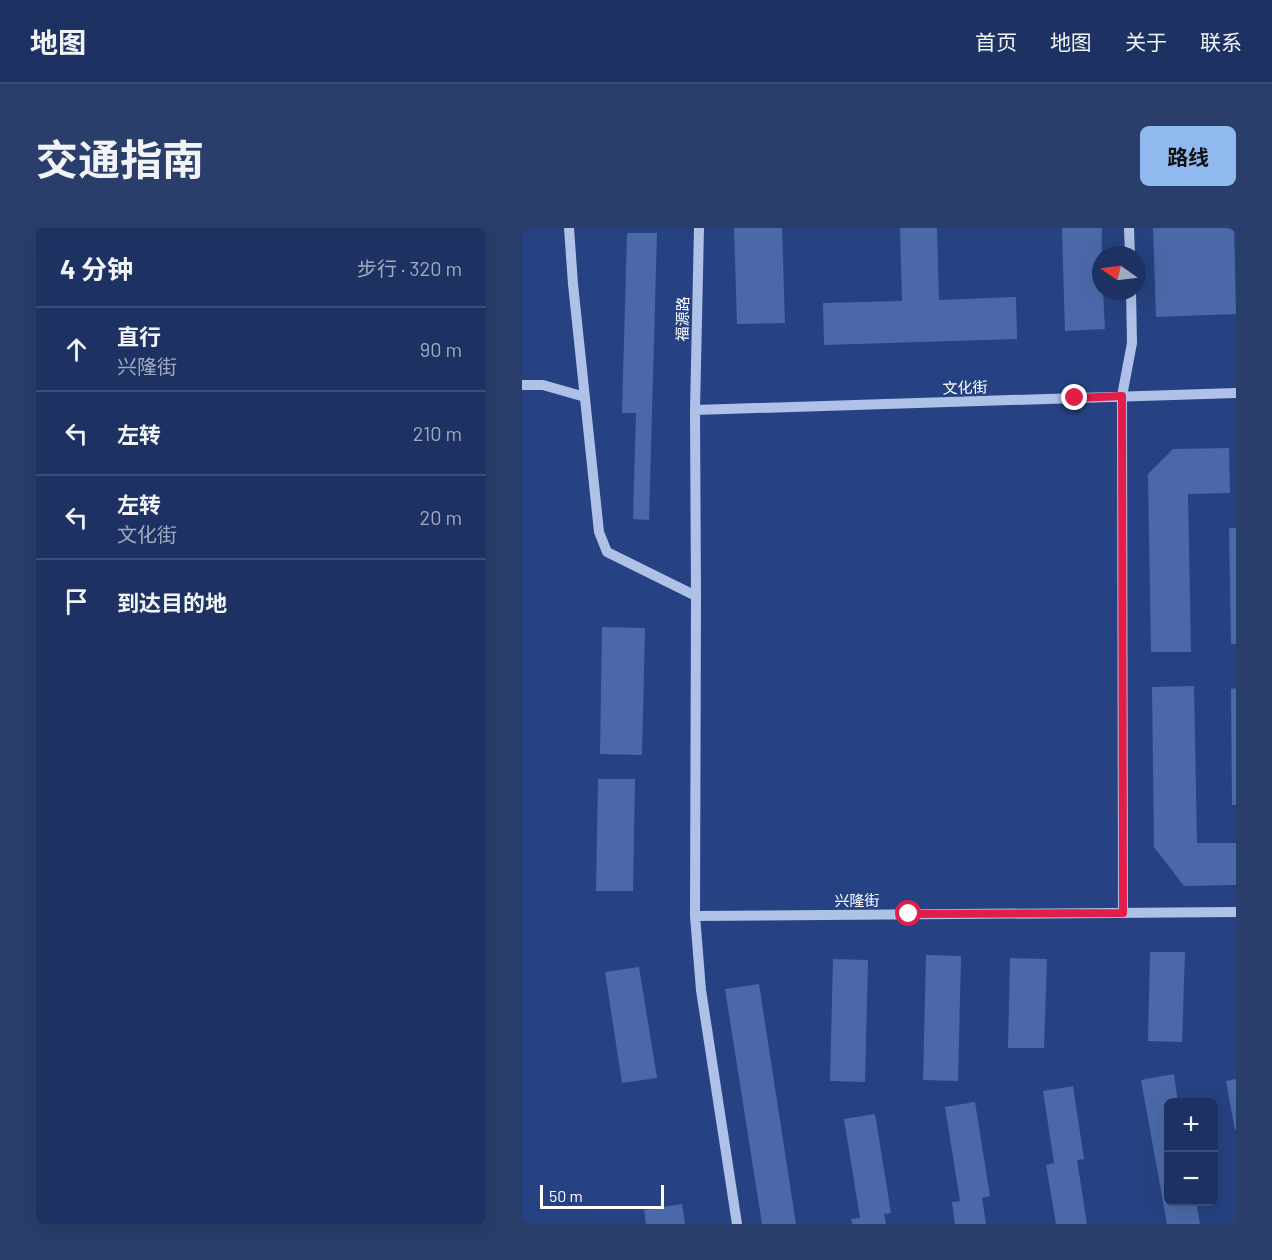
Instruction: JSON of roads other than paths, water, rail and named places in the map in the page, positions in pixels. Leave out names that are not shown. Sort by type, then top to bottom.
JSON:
[{"type":"street","points":[[569,228],[599,532],[607,552],[696,597]]},
{"type":"street","name":"福源路","points":[[699,228],[694,410],[695,916],[700,990],[737,1224]]},
{"type":"street","points":[[1129,228],[1130,246]]},
{"type":"street","points":[[1123,913],[1122,396],[1132,343],[1131,300]]},
{"type":"street","points":[[522,386],[543,385],[585,397]]},
{"type":"street","name":"文化街","points":[[694,410],[1236,393]]},
{"type":"street","name":"兴隆街","points":[[695,916],[1236,912]]}]
